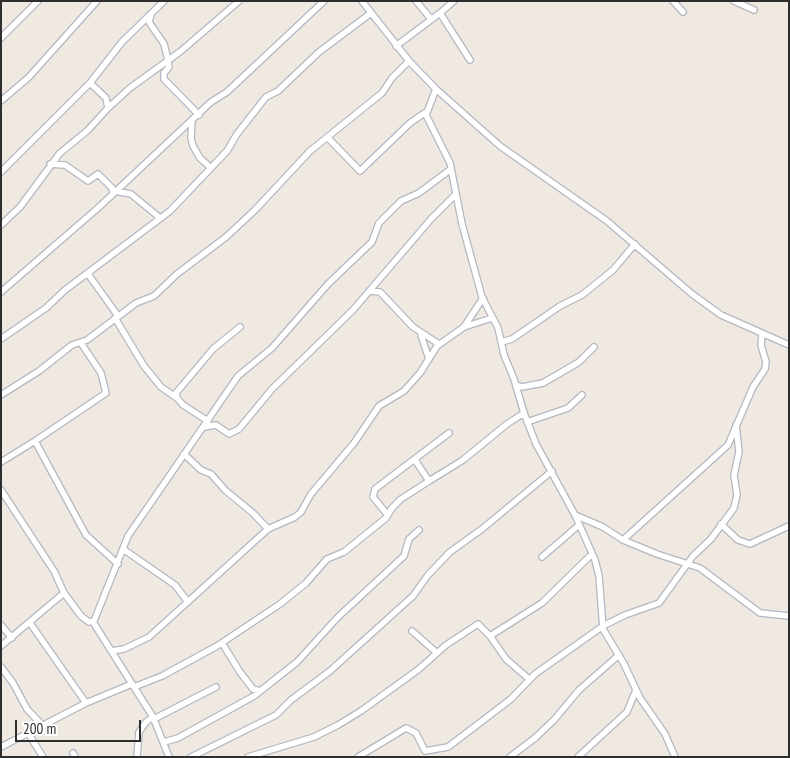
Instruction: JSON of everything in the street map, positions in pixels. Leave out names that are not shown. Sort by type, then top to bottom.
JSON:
[{"type":"street","points":[[1,38],[38,1]]},
{"type":"street","points":[[1,101],[29,77],[97,1]]},
{"type":"street","points":[[1,225],[20,206],[50,164],[88,130],[117,99],[170,59],[239,1]]},
{"type":"street","points":[[1,292],[199,115],[211,102],[227,92],[324,1]]},
{"type":"street","points":[[362,1],[396,46],[436,89],[500,146],[607,221],[692,294],[722,315],[789,345]]},
{"type":"street","points":[[416,1],[431,19]]},
{"type":"street","points":[[396,46],[454,1]]},
{"type":"street","points":[[674,1],[683,12]]},
{"type":"street","points":[[734,1],[754,10]]},
{"type":"street","points":[[158,2],[149,22],[164,44],[170,59],[169,67],[164,73],[165,81],[199,115]]},
{"type":"street","points":[[1,172],[90,83],[122,42],[153,11]]},
{"type":"street","points":[[1,339],[40,312],[65,290],[179,203],[226,151],[266,97],[278,90],[319,52],[371,13]]},
{"type":"street","points":[[440,13],[470,60]]},
{"type":"street","points":[[1,395],[40,371],[72,345],[82,342],[141,300],[154,296],[177,274],[226,237],[255,210],[310,151],[382,93],[392,78],[410,61]]},
{"type":"street","points":[[90,83],[106,98],[108,108]]},
{"type":"street","points":[[328,138],[360,171],[410,123],[426,112],[436,89]]},
{"type":"street","points":[[106,98],[117,99]]},
{"type":"street","points":[[426,112],[452,168],[456,194],[483,298],[498,328],[504,355],[520,389],[527,422],[536,444],[575,515],[592,554],[599,576],[603,626],[636,690],[665,734],[675,757]]},
{"type":"street","points":[[192,121],[191,138],[193,146],[200,158],[211,168]]},
{"type":"street","points":[[50,164],[66,165],[88,181],[98,174],[114,190],[131,194],[160,218]]},
{"type":"street","points":[[92,622],[96,619],[128,536],[238,376],[272,348],[328,284],[372,242],[379,224],[401,201],[419,194],[452,168]]},
{"type":"street","points":[[204,427],[216,425],[229,434],[239,429],[272,389],[353,310],[456,194]]},
{"type":"street","points":[[501,342],[512,339],[560,306],[582,295],[613,270],[635,244]]},
{"type":"street","points":[[88,274],[117,317],[138,358],[161,387],[175,395],[208,421]]},
{"type":"street","points":[[369,291],[380,292],[398,313],[420,332],[439,344]]},
{"type":"street","points":[[464,327],[483,298]]},
{"type":"street","points":[[111,650],[124,649],[149,637],[268,529],[295,517],[316,487],[354,443],[375,411],[382,403],[393,399],[404,391],[439,344],[464,327],[492,318]]},
{"type":"street","points":[[175,395],[200,363],[240,327]]},
{"type":"street","points":[[420,332],[429,359]]},
{"type":"street","points":[[623,540],[725,448],[752,387],[765,369],[766,362],[761,345],[762,334]]},
{"type":"street","points":[[1,462],[106,393],[101,373],[82,342]]},
{"type":"street","points":[[520,389],[543,383],[579,362],[594,347]]},
{"type":"street","points":[[527,422],[568,408],[582,395]]},
{"type":"street","points":[[1,747],[86,703],[162,676],[222,644],[280,604],[306,582],[328,559],[344,552],[386,518],[387,514],[401,499],[463,460],[507,424],[524,413]]},
{"type":"street","points":[[358,757],[406,728],[416,733],[425,750],[448,747],[511,699],[529,679],[603,626],[625,615],[659,604],[693,556],[732,514],[737,499],[734,475],[739,452],[736,425]]},
{"type":"street","points":[[387,514],[374,500],[373,490],[449,433]]},
{"type":"street","points":[[35,441],[86,535],[118,564]]},
{"type":"street","points":[[184,454],[201,470],[211,474],[225,490],[253,513],[268,529]]},
{"type":"street","points":[[415,460],[429,481]]},
{"type":"street","points":[[191,757],[276,714],[291,700],[347,657],[413,596],[428,575],[450,552],[482,529],[552,471]]},
{"type":"street","points":[[1,490],[54,571],[64,593],[81,616],[92,622],[111,650],[153,718],[169,757]]},
{"type":"street","points":[[575,515],[603,526],[623,540],[700,568],[760,613],[789,616]]},
{"type":"street","points":[[721,524],[738,540],[750,544],[789,526]]},
{"type":"street","points":[[542,557],[579,525]]},
{"type":"street","points":[[164,742],[178,738],[260,692],[308,652],[338,617],[404,556],[409,539],[419,530]]},
{"type":"street","points":[[123,549],[175,585],[188,602]]},
{"type":"street","points":[[490,636],[542,603],[592,554]]},
{"type":"street","points":[[1,646],[64,593]]},
{"type":"street","points":[[30,623],[86,703]]},
{"type":"street","points":[[248,757],[327,731],[361,711],[478,624],[490,636],[506,659],[529,679]]},
{"type":"street","points":[[1,625],[12,638]]},
{"type":"street","points":[[412,631],[437,653]]},
{"type":"street","points":[[222,644],[253,689],[254,696]]},
{"type":"street","points":[[117,660],[124,649]]},
{"type":"street","points":[[510,757],[535,738],[554,720],[579,690],[619,655]]},
{"type":"street","points":[[1,667],[13,683],[27,709],[42,726]]},
{"type":"street","points":[[137,757],[139,732],[146,722],[216,687]]},
{"type":"street","points":[[253,689],[260,692]]},
{"type":"street","points":[[578,757],[627,712],[636,690]]},
{"type":"street","points":[[28,733],[43,757]]}]
